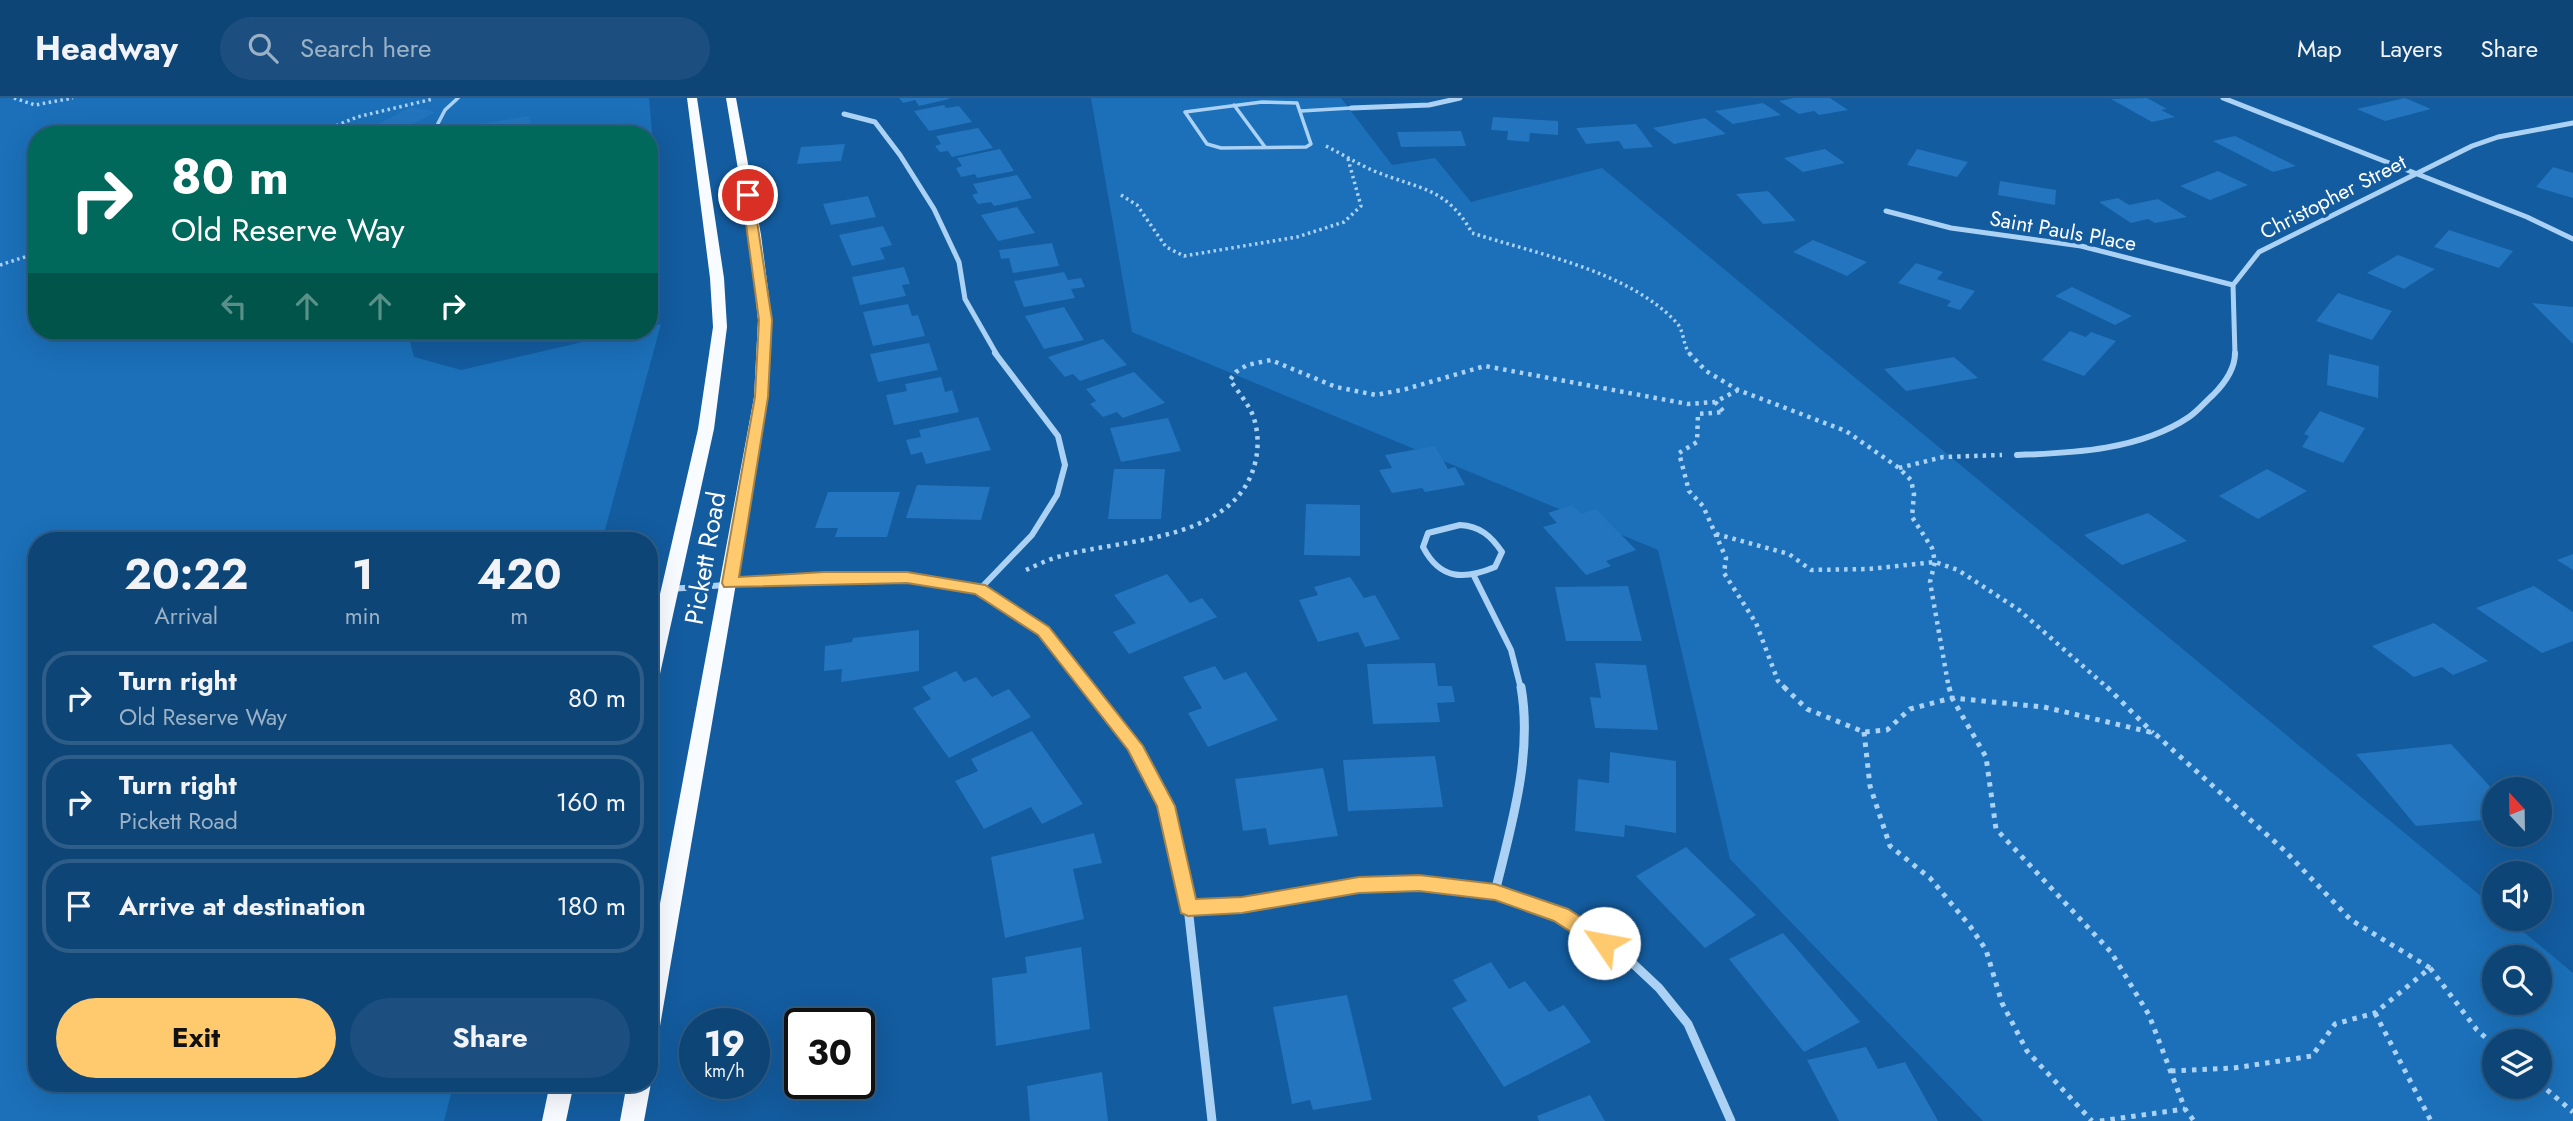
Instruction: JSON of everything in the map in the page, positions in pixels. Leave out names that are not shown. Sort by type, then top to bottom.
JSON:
[{"type":"main road","name":"Pickett Road","points":[[658,643],[706,429],[720,327],[717,278],[692,98]]},
{"type":"main road","name":"Pickett Road","points":[[658,977],[761,397],[765,320],[755,235],[731,98]]},
{"type":"main road","points":[[554,1121],[560,1092]]},
{"type":"main road","points":[[632,1121],[637,1092]]},
{"type":"street","points":[[1351,108],[1429,105],[1460,98]]},
{"type":"street","points":[[2222,98],[2527,217],[2573,239]]},
{"type":"street","points":[[844,114],[875,122],[900,155],[934,209],[959,262],[965,299],[989,345],[1058,436],[1065,465],[1057,495],[1032,535],[980,589]]},
{"type":"street","name":"Christopher Street","points":[[2233,285],[2242,271],[2270,244],[2472,146],[2498,137],[2573,122]]},
{"type":"street","name":"Saint Pauls Place","points":[[1886,211],[1951,228],[2081,246],[2233,285]]},
{"type":"street","points":[[2017,455],[2068,453],[2124,444],[2172,427],[2198,411],[2225,383],[2235,360],[2233,285]]},
{"type":"street","points":[[1451,524],[1475,526],[1493,537],[1502,552],[1495,567],[1474,576],[1447,574],[1430,562],[1423,547],[1428,533],[1451,524]]},
{"type":"street","points":[[1474,576],[1519,673],[1524,729],[1518,793],[1495,892]]},
{"type":"street","points":[[670,589],[824,578],[907,577],[980,589],[1043,631],[1135,746],[1166,806],[1188,907],[1212,1121]]},
{"type":"street","points":[[1188,907],[1242,905],[1359,885],[1419,883],[1495,892],[1561,915],[1626,957],[1659,988],[1688,1024],[1731,1121]]},
{"type":"lane","points":[[437,126],[445,110],[458,98]]},
{"type":"lane","points":[[1262,102],[1297,103],[1301,111],[1311,144],[1221,148],[1207,144],[1185,112],[1262,102]]},
{"type":"lane","points":[[1234,105],[1265,147]]},
{"type":"lane","points":[[1301,111],[1351,108]]},
{"type":"path","points":[[14,98],[23,104],[35,106],[73,98]]},
{"type":"path","points":[[336,126],[358,117],[436,98]]},
{"type":"path","points":[[1324,141],[1328,149],[1374,171],[1422,187],[1450,202],[1464,218],[1472,233],[1594,272],[1649,298],[1679,324],[1687,351],[1706,371],[1738,390],[1817,418],[1846,432],[1899,468],[1911,481],[1914,494],[1912,517],[1932,548],[1935,562],[1930,582],[1952,698],[1986,757],[1996,829],[2111,952],[2149,1015],[2185,1109],[2194,1121]]},
{"type":"path","points":[[1121,195],[1136,205],[1166,247],[1184,256],[1235,249],[1297,237],[1344,222],[1361,206],[1347,158]]},
{"type":"path","points":[[0,265],[28,256]]},
{"type":"path","points":[[980,589],[1060,556],[1162,537],[1213,517],[1238,495],[1253,473],[1259,443],[1252,413],[1230,380],[1232,375],[1242,368],[1257,362],[1272,360],[1331,386],[1381,395],[1468,368],[1485,366],[1688,404],[1715,402],[1738,390]]},
{"type":"path","points":[[1715,402],[1724,411],[1722,414],[1698,414],[1697,442],[1679,453],[1689,491],[1703,506],[1726,558],[1724,573],[1756,623],[1778,681],[1807,709],[1864,732],[1887,730],[1909,709],[1952,698],[2044,707],[2154,733]]},
{"type":"path","points":[[1899,468],[1943,457],[2017,455]]},
{"type":"path","points":[[1716,534],[1790,554],[1811,569],[1869,569],[1935,562],[1958,570],[2019,610],[2089,668],[2154,733],[2285,851],[2351,920],[2430,968],[2482,1034]]},
{"type":"path","points":[[1864,732],[1870,786],[1890,846],[1930,878],[1970,926],[1986,950],[2002,1003],[2027,1051],[2092,1121]]},
{"type":"path","points":[[2170,1071],[2234,1068],[2312,1056],[2335,1024],[2375,1013],[2430,968]]},
{"type":"path","points":[[2375,1013],[2431,1121]]},
{"type":"path","points":[[2552,1094],[2573,1112]]},
{"type":"path","points":[[2100,1121],[2185,1109]]},
{"type":"shaded area","points":[[0,98],[649,98],[651,126],[28,126],[28,340],[409,340],[414,357],[461,370],[591,340],[657,340],[604,532],[28,532],[28,1092],[452,1092],[444,1121],[0,1121]]},
{"type":"shaded area","points":[[1091,98],[1341,98],[1392,165],[1435,158],[1471,202],[1602,168],[2482,897],[2482,931],[2522,931],[2539,945],[2482,945],[2482,1015],[2552,1015],[2552,956],[2573,973],[2573,1121],[1983,1121],[1730,859],[1658,550],[1132,332]]},
{"type":"building","points":[[899,98],[949,99],[919,106],[915,100],[903,103]]},
{"type":"building","points":[[1794,98],[1830,98],[1848,110],[1819,115],[1814,111],[1799,114],[1779,101]]},
{"type":"building","points":[[2147,98],[2167,109],[2161,110],[2175,117],[2152,122],[2111,99]]},
{"type":"building","points":[[2405,98],[2431,109],[2385,121],[2357,109]]},
{"type":"building","points":[[1763,103],[1781,115],[1733,124],[1715,111]]},
{"type":"building","points":[[944,105],[946,108],[959,106],[972,122],[929,131],[914,111]]},
{"type":"building","points":[[411,107],[436,112],[410,126],[374,126]]},
{"type":"building","points":[[529,116],[531,126],[468,126]]},
{"type":"building","points":[[1493,117],[1558,121],[1558,135],[1530,133],[1529,142],[1507,140],[1508,131],[1491,130]]},
{"type":"building","points":[[1705,118],[1726,134],[1674,144],[1653,128]]},
{"type":"building","points":[[1636,124],[1653,147],[1624,149],[1619,141],[1586,144],[1576,128]]},
{"type":"building","points":[[978,128],[993,148],[952,157],[948,151],[940,152],[935,146],[941,144],[936,136]]},
{"type":"building","points":[[1461,131],[1466,146],[1401,147],[1397,132]]},
{"type":"building","points":[[2235,136],[2296,166],[2273,172],[2213,141]]},
{"type":"building","points":[[845,144],[841,161],[797,164],[801,147]]},
{"type":"building","points":[[1000,149],[1014,171],[977,178],[975,174],[961,177],[956,168],[962,166],[957,158]]},
{"type":"building","points":[[1825,149],[1845,163],[1803,172],[1784,158]]},
{"type":"building","points":[[1917,149],[1968,162],[1957,177],[1907,165]]},
{"type":"building","points":[[2553,167],[2573,173],[2573,198],[2536,187]]},
{"type":"building","points":[[2218,171],[2248,185],[2210,200],[2180,186]]},
{"type":"building","points":[[1017,175],[1032,198],[994,206],[991,202],[978,204],[972,195],[978,193],[973,184]]},
{"type":"building","points":[[2000,181],[2056,190],[2055,205],[1998,195]]},
{"type":"building","points":[[1768,191],[1796,221],[1763,224],[1736,194]]},
{"type":"building","points":[[868,196],[876,217],[831,225],[823,204]]},
{"type":"building","points":[[2118,198],[2129,205],[2158,199],[2187,217],[2155,223],[2148,219],[2131,223],[2099,202]]},
{"type":"building","points":[[1017,207],[1035,233],[998,241],[981,215]]},
{"type":"building","points":[[883,226],[892,245],[880,248],[885,259],[852,266],[839,235]]},
{"type":"building","points":[[2449,230],[2513,251],[2499,268],[2434,247]]},
{"type":"building","points":[[1813,240],[1867,262],[1847,276],[1793,252]]},
{"type":"building","points":[[1052,243],[1059,266],[1013,273],[1009,258],[1001,259],[999,250]]},
{"type":"building","points":[[2398,255],[2435,269],[2404,289],[2367,273]]},
{"type":"building","points":[[1916,263],[1943,272],[1937,279],[1975,291],[1960,310],[1947,306],[1951,301],[1898,283]]},
{"type":"building","points":[[904,267],[910,284],[902,285],[906,296],[860,305],[852,277]]},
{"type":"building","points":[[1064,272],[1068,280],[1081,278],[1085,287],[1071,289],[1075,298],[1024,307],[1014,281]]},
{"type":"building","points":[[2072,287],[2132,316],[2115,325],[2055,296]]},
{"type":"building","points":[[2338,293],[2392,311],[2372,340],[2316,321]]},
{"type":"building","points":[[2532,303],[2573,307],[2573,344]]},
{"type":"building","points":[[908,304],[912,316],[918,315],[925,336],[873,346],[863,312]]},
{"type":"building","points":[[1064,307],[1084,340],[1044,349],[1025,316]]},
{"type":"building","points":[[2070,331],[2086,337],[2091,332],[2116,341],[2084,376],[2042,360]]},
{"type":"building","points":[[1103,339],[1127,365],[1080,381],[1073,374],[1065,377],[1048,357]]},
{"type":"building","points":[[929,343],[938,370],[878,382],[870,354]]},
{"type":"building","points":[[2329,354],[2379,366],[2378,398],[2327,385]]},
{"type":"building","points":[[1954,357],[1978,378],[1906,391],[1884,369]]},
{"type":"building","points":[[1134,372],[1165,403],[1123,418],[1117,412],[1103,417],[1090,404],[1096,401],[1086,389]]},
{"type":"building","points":[[941,377],[945,392],[952,390],[959,412],[894,425],[886,395],[907,391],[905,384]]},
{"type":"building","points":[[2320,411],[2365,428],[2343,463],[2302,447],[2309,436],[2304,434]]},
{"type":"building","points":[[978,417],[991,450],[926,464],[922,452],[911,455],[906,440],[921,437],[919,430]]},
{"type":"building","points":[[1168,418],[1181,451],[1121,462],[1110,428]]},
{"type":"building","points":[[1435,446],[1448,469],[1455,467],[1465,485],[1425,492],[1422,488],[1392,493],[1379,470],[1392,468],[1385,455]]},
{"type":"building","points":[[1114,469],[1165,469],[1161,519],[1108,519]]},
{"type":"building","points":[[2267,469],[2307,491],[2258,519],[2219,496]]},
{"type":"building","points":[[917,485],[990,487],[981,520],[906,518]]},
{"type":"building","points":[[828,492],[900,492],[887,537],[835,537],[838,528],[815,528]]},
{"type":"building","points":[[1306,504],[1360,505],[1360,556],[1304,555]]},
{"type":"building","points":[[1572,505],[1581,514],[1596,509],[1636,550],[1606,561],[1611,566],[1586,575],[1543,527],[1557,523],[1548,513]]},
{"type":"building","points":[[2148,513],[2187,541],[2122,565],[2084,535]]},
{"type":"building","points":[[2573,554],[2573,570],[2557,560]]},
{"type":"building","points":[[1167,574],[1190,603],[1202,598],[1217,617],[1129,654],[1113,632],[1136,623],[1114,595]]},
{"type":"building","points":[[1350,577],[1364,598],[1375,595],[1400,639],[1365,647],[1358,632],[1318,642],[1299,600],[1318,595],[1314,587]]},
{"type":"building","points":[[1628,586],[1642,641],[1566,641],[1555,587]]},
{"type":"building","points":[[2534,586],[2573,612],[2573,641],[2542,653],[2476,608]]},
{"type":"building","points":[[2434,623],[2488,661],[2453,675],[2442,667],[2414,677],[2372,646]]},
{"type":"building","points":[[919,630],[919,671],[841,682],[842,669],[824,671],[825,646],[852,642],[853,638]]},
{"type":"building","points":[[1435,663],[1438,686],[1452,686],[1455,702],[1437,703],[1440,722],[1373,724],[1367,664]]},
{"type":"building","points":[[1595,663],[1646,665],[1658,730],[1595,728],[1590,697],[1601,698]]},
{"type":"building","points":[[1215,666],[1224,680],[1246,672],[1278,720],[1208,747],[1188,713],[1202,708],[1183,677]]},
{"type":"building","points":[[956,671],[964,682],[976,677],[992,697],[1009,689],[1031,717],[949,758],[913,708],[931,699],[922,687]]},
{"type":"building","points":[[1032,731],[1083,804],[1042,824],[1031,807],[984,829],[955,781],[978,771],[971,759]]},
{"type":"building","points":[[2451,744],[2482,778],[2482,820],[2416,826],[2356,754]]},
{"type":"building","points":[[1610,752],[1676,761],[1676,833],[1625,825],[1624,837],[1575,831],[1578,779],[1609,783]]},
{"type":"building","points":[[1435,756],[1443,807],[1348,811],[1343,760]]},
{"type":"building","points":[[1323,768],[1338,836],[1269,845],[1266,828],[1243,831],[1235,779]]},
{"type":"building","points":[[1094,833],[1102,863],[1073,869],[1084,919],[1005,938],[991,857]]},
{"type":"building","points":[[1686,847],[1756,915],[1705,948],[1636,876]]},
{"type":"building","points":[[1783,933],[1860,1022],[1804,1052],[1729,959]]},
{"type":"building","points":[[1081,947],[1090,1029],[996,1046],[992,978],[1027,973],[1025,957]]},
{"type":"building","points":[[1491,962],[1509,989],[1525,981],[1549,1012],[1564,1005],[1591,1042],[1504,1087],[1452,1008],[1467,1001],[1453,980]]},
{"type":"building","points":[[1347,995],[1372,1100],[1313,1110],[1310,1100],[1292,1104],[1273,1007]]},
{"type":"building","points":[[1866,1047],[1878,1069],[1905,1062],[1938,1121],[1839,1121],[1807,1060]]},
{"type":"building","points":[[1102,1072],[1108,1121],[1030,1121],[1027,1086]]},
{"type":"building","points":[[1590,1095],[1605,1121],[1539,1121],[1537,1116]]},
{"type":"route","points":[[748,195],[765,320],[761,397],[730,583],[907,577],[980,589],[1043,631],[1135,746],[1166,806],[1188,907],[1242,905],[1359,885],[1419,883],[1495,892],[1561,915],[1604,943]]}]
